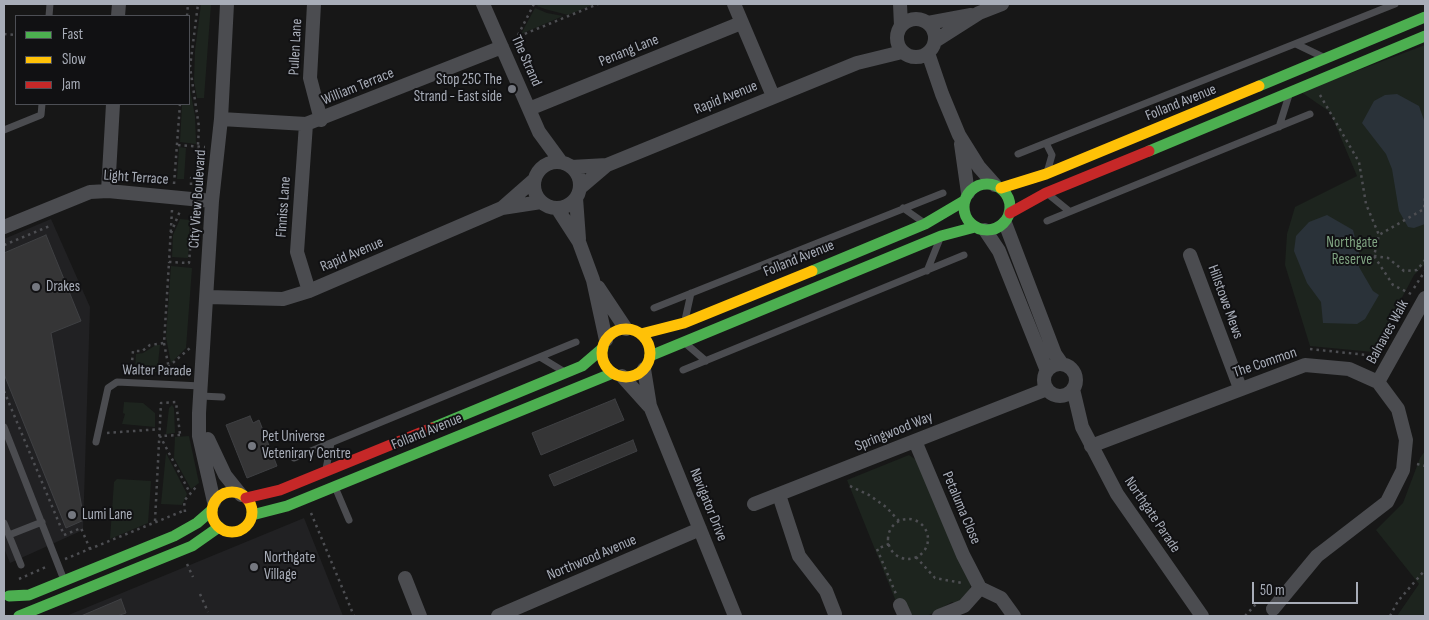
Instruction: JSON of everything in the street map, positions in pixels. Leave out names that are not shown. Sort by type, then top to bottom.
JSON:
[{"type":"street","name":"City View Boulevard","points":[[213,506],[199,436],[212,201],[220,119],[227,4]]},
{"type":"street","name":"Pullen Lane","points":[[314,4],[310,78],[321,120]]},
{"type":"street","name":"The Strand","points":[[483,4],[539,132],[566,165]]},
{"type":"street","points":[[734,4],[773,96]]},
{"type":"street","points":[[900,4],[899,32],[902,52],[926,51],[979,14],[1002,4]]},
{"type":"street","points":[[908,4],[935,35],[926,51],[959,135],[979,167],[1010,199],[1008,218],[1051,344],[1062,364],[1073,372],[1075,380],[1073,389],[1069,393],[1052,392],[1044,380],[1047,371],[1053,366],[1062,364]]},
{"type":"street","points":[[922,21],[979,14]]},
{"type":"street","name":"Folland Avenue","points":[[998,186],[1046,174],[1425,17]]},
{"type":"street","name":"Rapid Avenue","points":[[857,63],[899,32],[922,21]]},
{"type":"street","name":"Penang Lane","points":[[529,110],[741,23]]},
{"type":"street","points":[[650,356],[942,236],[980,229],[996,229],[1026,202],[1046,193],[1425,36]]},
{"type":"street","name":"William Terrace","points":[[220,119],[306,124],[321,120],[502,47]]},
{"type":"street","name":"Rapid Avenue","points":[[578,193],[607,165],[857,63],[902,52]]},
{"type":"street","points":[[108,191],[113,105]]},
{"type":"street","name":"Finniss Lane","points":[[306,124],[297,252],[309,291]]},
{"type":"street","name":"The Strand","points":[[538,173],[539,132]]},
{"type":"street","points":[[959,135],[966,197],[964,211],[968,220],[980,229],[999,251],[1047,371]]},
{"type":"street","points":[[578,193],[564,207],[557,208],[542,202],[535,192],[538,173],[554,162],[566,165],[576,173],[578,193],[579,242]]},
{"type":"street","name":"Rapid Avenue","points":[[566,165],[607,165]]},
{"type":"street","name":"Rapid Avenue","points":[[502,208],[538,173]]},
{"type":"street","points":[[966,197],[976,186],[986,183],[998,186]]},
{"type":"street","name":"Light Terrace","points":[[4,227],[84,194],[108,191],[212,201]]},
{"type":"street","name":"Folland Avenue","points":[[641,334],[684,323],[925,224],[966,197]]},
{"type":"street","name":"Rapid Avenue","points":[[208,297],[283,299],[309,291],[502,208],[542,202]]},
{"type":"street","points":[[557,208],[579,242],[593,280],[606,366],[617,374],[634,376],[644,369],[650,356],[647,340],[641,334],[626,329],[611,334],[604,344]]},
{"type":"street","name":"Hillstowe Mews","points":[[1190,255],[1240,388]]},
{"type":"street","points":[[593,280],[626,329]]},
{"type":"street","name":"Balnaves Walk","points":[[1378,382],[1425,298]]},
{"type":"street","name":"Folland Avenue","points":[[244,496],[280,490],[582,366],[604,344]]},
{"type":"street","name":"The Common","points":[[1091,446],[1305,365],[1349,369],[1378,382],[1398,409],[1406,440],[1403,470],[1386,502],[1317,556],[1273,609]]},
{"type":"street","name":"Navigator Drive","points":[[644,369],[650,406],[736,616]]},
{"type":"street","name":"Folland Avenue","points":[[252,515],[288,506],[617,374]]},
{"type":"street","name":"Navigator Drive","points":[[617,374],[650,406]]},
{"type":"street","name":"Northgate Parade","points":[[1073,389],[1082,427],[1117,494],[1202,616]]},
{"type":"street","name":"City View Boulevard","points":[[201,391],[210,449],[224,475],[244,496]]},
{"type":"street","name":"Northgate Parade","points":[[1052,392],[1082,427]]},
{"type":"street","name":"Springwood Way","points":[[754,504],[916,441],[1052,392]]},
{"type":"street","name":"Petaluma Close","points":[[916,441],[963,555],[980,588]]},
{"type":"street","points":[[6,595],[29,595],[174,536],[197,523],[213,506],[218,497],[229,492],[244,496],[252,509],[250,522],[240,530],[227,532],[213,520],[213,506]]},
{"type":"street","points":[[779,495],[799,556],[826,591],[835,614]]},
{"type":"street","points":[[6,595],[15,602],[19,616],[192,546],[219,527]]},
{"type":"street","name":"Northwood Avenue","points":[[498,616],[700,529]]},
{"type":"street","points":[[405,578],[420,616]]},
{"type":"street","points":[[939,616],[964,606],[980,588],[1001,598],[1014,616]]},
{"type":"lane","name":"Folland Avenue","points":[[1018,154],[1395,4]]},
{"type":"lane","points":[[1296,44],[1328,58]]},
{"type":"lane","points":[[1278,127],[1290,92]]},
{"type":"lane","points":[[4,130],[41,115],[42,105]]},
{"type":"lane","points":[[1047,221],[1310,114]]},
{"type":"lane","points":[[1046,143],[1052,156],[1046,174]]},
{"type":"lane","points":[[654,308],[943,193]]},
{"type":"lane","points":[[1046,193],[1069,212]]},
{"type":"lane","points":[[903,208],[925,224]]},
{"type":"lane","points":[[927,271],[942,236]]},
{"type":"lane","points":[[684,370],[964,255]]},
{"type":"lane","points":[[684,323],[691,293]]},
{"type":"lane","points":[[683,341],[706,361]]},
{"type":"lane","points":[[294,458],[576,342]]},
{"type":"lane","points":[[540,356],[565,372]]},
{"type":"lane","name":"Walter Parade","points":[[96,442],[108,388],[117,382],[201,391],[222,398]]},
{"type":"lane","points":[[4,428],[64,580]]},
{"type":"lane","points":[[326,471],[332,443]]},
{"type":"lane","points":[[335,486],[349,520]]},
{"type":"lane","points":[[9,535],[42,522]]},
{"type":"lane","points":[[4,523],[21,564]]},
{"type":"path","points":[[189,263],[193,210],[190,210],[191,178],[196,178],[198,146],[198,115],[190,67],[198,4]]},
{"type":"path","points":[[534,4],[517,38],[598,4]]},
{"type":"path","points":[[1319,94],[1359,162],[1366,204],[1379,235],[1374,256],[1393,285],[1411,294]]},
{"type":"path","points":[[178,145],[212,147]]},
{"type":"path","points":[[1379,235],[1424,209],[1425,197]]},
{"type":"path","points":[[170,236],[180,209]]},
{"type":"path","points":[[4,245],[52,225]]},
{"type":"path","points":[[1374,256],[1388,258],[1404,271],[1416,270],[1425,260]]},
{"type":"path","points":[[161,376],[171,376],[164,343],[169,262]]},
{"type":"path","points":[[1406,302],[1425,271]]},
{"type":"path","points":[[131,374],[133,352],[142,351],[150,345],[164,343]]},
{"type":"path","points":[[168,366],[193,346]]},
{"type":"path","points":[[1310,349],[1376,356],[1380,349]]},
{"type":"path","points":[[4,391],[64,535],[81,528],[90,549]]},
{"type":"path","points":[[155,522],[161,402],[176,402],[182,435],[160,436]]},
{"type":"path","points":[[98,433],[160,429]]},
{"type":"path","points":[[160,436],[190,493]]},
{"type":"path","points":[[1414,464],[1425,466]]},
{"type":"path","points":[[188,514],[184,510],[184,501],[190,493],[201,485]]},
{"type":"path","points":[[850,486],[869,495],[886,507],[899,521]]},
{"type":"path","points":[[16,580],[184,510]]},
{"type":"path","points":[[311,512],[354,616]]},
{"type":"path","points":[[911,519],[922,525],[926,530],[928,543],[921,554],[916,557],[902,558],[896,555],[889,544],[890,531],[899,521],[911,519]]},
{"type":"path","points":[[889,544],[877,549],[903,611]]},
{"type":"path","points":[[916,557],[936,578],[980,588]]},
{"type":"path","points":[[187,562],[193,577]]},
{"type":"path","points":[[1390,616],[1398,601],[1425,570]]},
{"type":"path","points":[[200,594],[208,612]]},
{"type":"path","points":[[1245,616],[1256,604]]},
{"type":"shaded area","points":[[1397,94],[1419,106],[1425,123],[1425,224],[1414,228],[1408,227],[1399,211],[1392,169],[1386,154],[1362,123],[1374,101],[1385,95]]},
{"type":"shaded area","points":[[1327,215],[1353,230],[1359,253],[1359,267],[1373,291],[1379,295],[1365,319],[1357,324],[1323,323],[1321,302],[1307,283],[1294,251],[1296,236],[1309,222]]},
{"type":"shaded area","points":[[51,219],[90,307],[83,530],[10,563],[4,548],[4,239]]},
{"type":"shaded area","name":"Northgate Village","points":[[304,518],[343,616],[66,616]]},
{"type":"green space","points":[[201,4],[211,4],[204,98],[197,98],[194,81],[195,51]]},
{"type":"green space","points":[[538,4],[595,4],[568,15],[545,9],[537,6]]},
{"type":"green space","points":[[535,8],[547,13],[563,16],[521,34]]},
{"type":"green space","name":"Northgate Reserve","points":[[1425,45],[1425,264],[1414,275],[1373,352],[1310,346],[1285,265],[1287,234],[1295,207],[1357,176],[1330,112],[1301,92]]},
{"type":"green space","points":[[190,89],[195,116],[196,144],[180,142],[182,105],[190,105]]},
{"type":"green space","points":[[179,147],[186,148],[184,179],[177,179]]},
{"type":"green space","points":[[180,219],[190,220],[188,258],[172,257],[173,235]]},
{"type":"green space","points":[[171,266],[192,268],[186,348],[171,363],[166,337]]},
{"type":"green space","points":[[156,345],[160,345],[157,372],[135,371],[136,354],[143,353]]},
{"type":"green space","points":[[124,402],[143,403],[155,413],[155,427],[122,424],[125,414],[123,413]]},
{"type":"green space","points":[[172,405],[174,408],[175,433],[166,434],[169,408]]},
{"type":"green space","points":[[189,436],[199,483],[191,489],[174,458],[175,437]]},
{"type":"green space","points":[[1425,451],[1425,616],[1397,616],[1419,584],[1376,530],[1403,503],[1420,458]]},
{"type":"green space","points":[[166,453],[187,494],[182,505],[161,504]]},
{"type":"green space","points":[[909,455],[922,464],[971,580],[970,590],[959,605],[952,602],[927,616],[912,616],[897,604],[847,480]]},
{"type":"green space","points":[[117,479],[151,481],[148,523],[110,539],[114,482]]},
{"type":"building","points":[[46,235],[81,321],[51,333],[84,520],[66,528],[4,374],[4,253]]},
{"type":"building","points":[[615,399],[624,420],[541,455],[532,433]]},
{"type":"building","name":"Pet Universe Vetenirary Centre","points":[[250,416],[253,423],[259,420],[277,466],[247,478],[226,425]]},
{"type":"building","points":[[633,440],[637,451],[554,486],[549,475]]},
{"type":"building","points":[[121,599],[126,613],[117,616],[81,616]]},
{"type":"traffic: fast","points":[[1259,86],[1425,17]]},
{"type":"traffic: fast","points":[[1149,151],[1425,36]]},
{"type":"traffic: fast","points":[[992,184],[996,185],[1006,194],[1009,198],[1010,207],[1009,216],[1000,226],[992,230],[982,230],[974,226],[965,216],[964,202],[968,194],[978,185],[992,184]]},
{"type":"traffic: fast","points":[[812,271],[925,224],[964,201]]},
{"type":"traffic: fast","points":[[650,356],[941,236],[975,227]]},
{"type":"traffic: fast","points":[[432,428],[582,366],[603,348]]},
{"type":"traffic: fast","points":[[252,515],[287,506],[613,373]]},
{"type":"traffic: fast","points":[[9,596],[29,595],[174,536],[197,523],[212,510]]},
{"type":"traffic: fast","points":[[19,616],[192,546],[219,527]]},
{"type":"traffic: slow","points":[[1001,188],[1046,174],[1259,86]]},
{"type":"traffic: slow","points":[[641,334],[684,323],[812,271]]},
{"type":"traffic: slow","points":[[626,329],[635,331],[643,336],[648,344],[650,353],[648,362],[643,370],[635,375],[626,377],[617,375],[609,370],[604,362],[602,353],[604,344],[609,336],[617,331],[626,329]]},
{"type":"traffic: slow","points":[[228,492],[236,492],[243,495],[249,501],[252,512],[249,523],[243,529],[236,532],[228,532],[221,529],[215,523],[212,516],[212,508],[215,501],[221,495],[228,492]]},
{"type":"traffic: jam","points":[[1010,213],[1046,193],[1149,151]]},
{"type":"traffic: jam","points":[[246,498],[280,490],[432,428]]},
{"type":"place","name":"Stop 25C The Strand - East side","points":[[512,89]]},
{"type":"place","name":"Drakes","points":[[36,287]]},
{"type":"place","name":"Pet Universe Vetenirary Centre","points":[[252,446]]},
{"type":"place","name":"Lumi Lane","points":[[72,515]]},
{"type":"place","name":"Northgate Village","points":[[254,567]]}]
